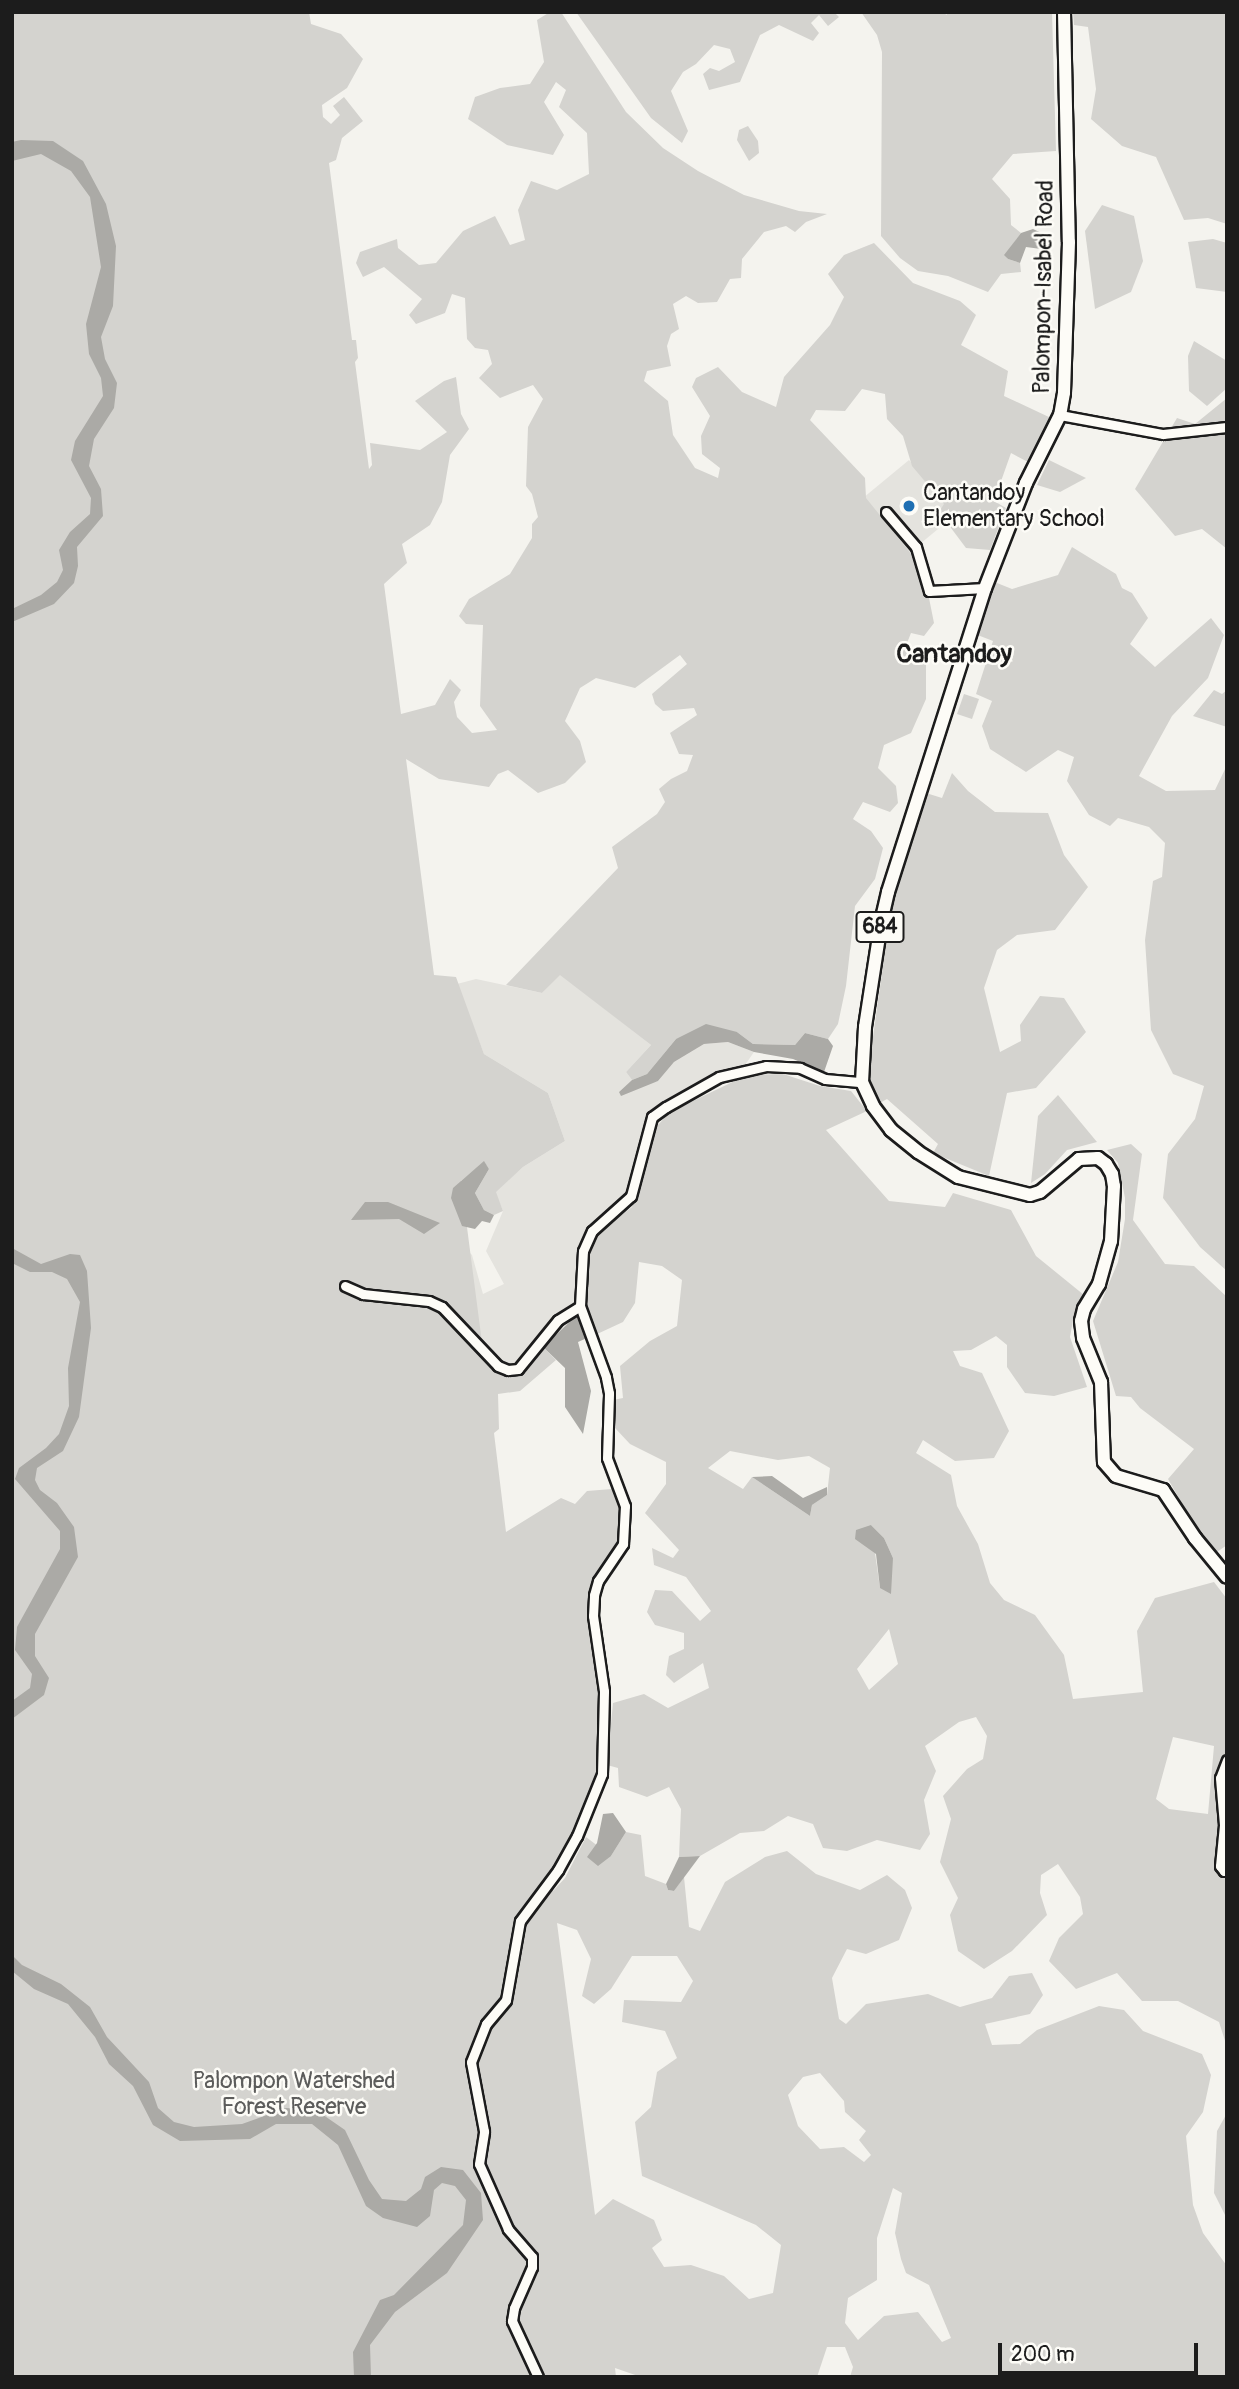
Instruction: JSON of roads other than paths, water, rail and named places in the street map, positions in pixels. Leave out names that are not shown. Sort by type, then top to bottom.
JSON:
[{"type":"highway","name":"Palompon-Isabel Road","points":[[862,1083],[865,1027],[881,917],[985,588],[1026,483],[1060,415],[1064,393],[1069,242],[1064,12]]},
{"type":"highway","points":[[862,1083],[873,1106],[891,1130],[918,1152],[958,1177],[1030,1195],[1040,1192],[1079,1158],[1098,1158],[1106,1164],[1112,1174],[1114,1186],[1111,1241],[1099,1284],[1084,1309],[1081,1321],[1083,1338],[1101,1382],[1104,1462],[1110,1471],[1124,1480],[1152,1485],[1163,1490],[1195,1538],[1227,1577]]},
{"type":"street","points":[[1060,415],[1163,434],[1227,427]]},
{"type":"street","points":[[886,512],[916,547],[929,591],[985,588]]},
{"type":"street","points":[[538,2377],[512,2321],[514,2308],[532,2267],[532,2256],[509,2229],[478,2164],[484,2131],[471,2062],[486,2024],[506,2000],[520,1921],[558,1870],[577,1836],[602,1774],[604,1691],[593,1616],[594,1595],[602,1574],[623,1545],[625,1506],[607,1458],[609,1394],[606,1377],[580,1307],[583,1251],[592,1231],[631,1196],[652,1117],[719,1077],[745,1068],[800,1068],[825,1079],[862,1083]]},
{"type":"street","points":[[345,1286],[363,1294],[429,1301],[442,1307],[498,1366],[508,1370],[518,1369],[558,1320],[580,1307]]},
{"type":"street","points":[[1227,1760],[1220,1779],[1224,1825],[1220,1866],[1224,1871],[1227,1870]]},
{"type":"place","name":"Cantandoy Elementary School","points":[[909,506]]},
{"type":"district","name":"Cantandoy","points":[[954,655]]},
{"type":"park label","name":"Palompon Watershed Forest Reserve","points":[[294,2094]]}]
